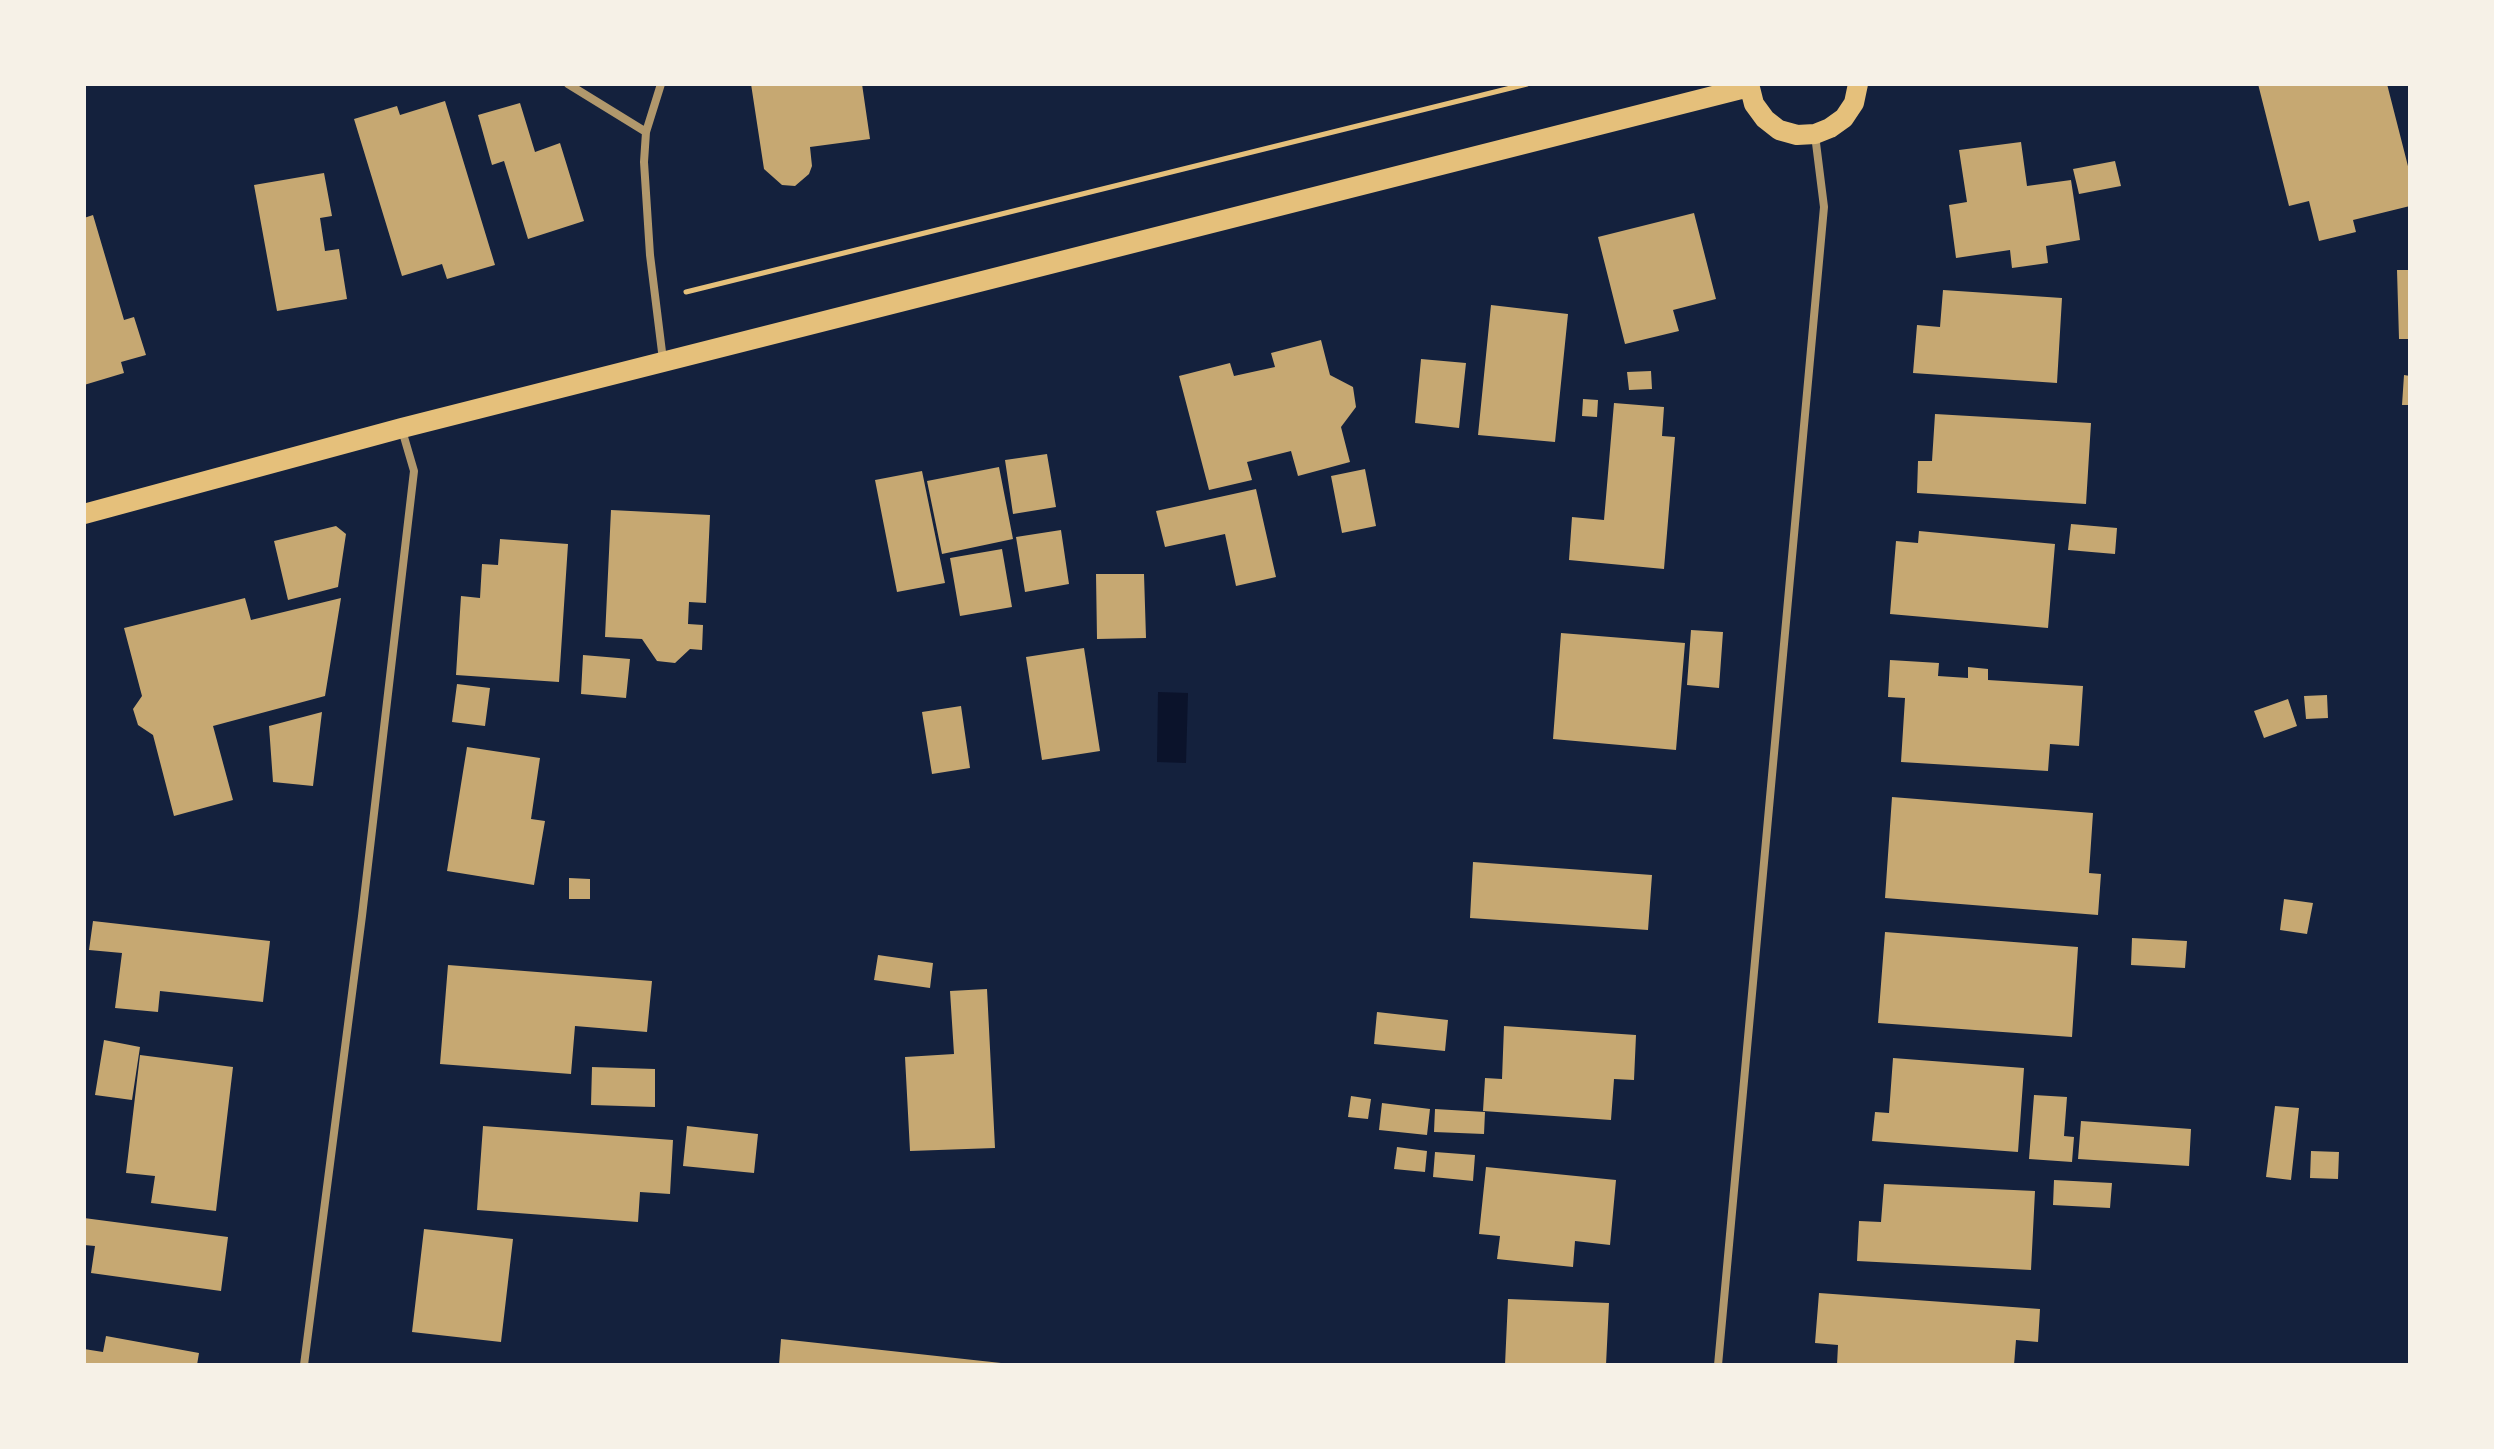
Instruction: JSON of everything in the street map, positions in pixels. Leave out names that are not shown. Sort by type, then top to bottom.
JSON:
[{"type":"main road","points":[[84,514],[402,428],[1749,86],[1754,104],[1765,119],[1779,130],[1797,135],[1815,134],[1844,118],[1854,103],[1858,84]]},
{"type":"street","points":[[568,84],[646,132]]},
{"type":"street","points":[[661,84],[646,132],[644,162],[663,362]]},
{"type":"street","points":[[1718,1365],[1824,207],[1815,134]]},
{"type":"street","points":[[304,1365],[362,916],[414,471],[402,428]]},
{"type":"path","points":[[656,300],[1527,84]]},
{"type":"water","points":[[1158,692],[1188,693],[1186,763],[1157,762]]},
{"type":"building","points":[[751,84],[862,84],[870,139],[810,147],[812,166],[809,174],[795,186],[782,185],[764,169]]},
{"type":"building","points":[[2258,84],[2387,84],[2410,174],[2410,206],[2353,220],[2356,232],[2319,241],[2309,201],[2289,206]]},
{"type":"building","points":[[445,101],[495,265],[447,279],[442,264],[402,276],[354,119],[397,106],[400,115]]},
{"type":"building","points":[[520,103],[535,152],[560,143],[584,221],[528,239],[504,161],[492,165],[478,115]]},
{"type":"building","points":[[2021,142],[2027,186],[2071,180],[2080,240],[2046,246],[2048,263],[2012,268],[2010,250],[1956,258],[1949,205],[1967,202],[1959,150]]},
{"type":"building","points":[[2115,161],[2121,186],[2079,194],[2073,169]]},
{"type":"building","points":[[324,173],[332,216],[320,218],[325,251],[339,249],[347,299],[277,311],[254,185]]},
{"type":"building","points":[[1694,213],[1716,299],[1673,310],[1679,331],[1625,344],[1598,237]]},
{"type":"building","points":[[93,215],[124,320],[134,317],[146,355],[121,362],[124,373],[84,385],[84,218]]},
{"type":"building","points":[[2397,270],[2410,270],[2410,339],[2399,339]]},
{"type":"building","points":[[1943,290],[2062,298],[2057,383],[1913,373],[1917,325],[1940,327]]},
{"type":"building","points":[[1491,305],[1568,314],[1555,442],[1478,435]]},
{"type":"building","points":[[1321,340],[1330,375],[1353,387],[1356,407],[1341,427],[1350,462],[1298,476],[1291,451],[1247,462],[1252,480],[1209,490],[1179,376],[1230,363],[1234,376],[1275,367],[1271,353]]},
{"type":"building","points":[[1421,359],[1466,363],[1459,428],[1415,423]]},
{"type":"building","points":[[1651,371],[1652,389],[1629,390],[1627,372]]},
{"type":"building","points":[[2404,375],[2410,376],[2410,405],[2402,405]]},
{"type":"building","points":[[1583,399],[1598,400],[1597,417],[1582,416]]},
{"type":"building","points":[[1614,403],[1664,407],[1662,436],[1675,437],[1664,569],[1569,560],[1572,517],[1604,520]]},
{"type":"building","points":[[1935,414],[2091,423],[2086,504],[1917,493],[1918,461],[1932,461]]},
{"type":"building","points":[[1047,454],[1056,507],[1013,514],[1005,460]]},
{"type":"building","points":[[999,467],[1013,539],[942,554],[927,481]]},
{"type":"building","points":[[1365,469],[1376,526],[1342,533],[1331,476]]},
{"type":"building","points":[[922,471],[945,583],[897,592],[875,480]]},
{"type":"building","points":[[1256,489],[1276,577],[1236,586],[1225,534],[1165,547],[1156,511]]},
{"type":"building","points":[[611,510],[710,515],[706,603],[689,602],[688,624],[703,625],[702,650],[690,649],[675,663],[657,661],[642,639],[605,637]]},
{"type":"building","points":[[2071,524],[2117,528],[2115,554],[2068,550]]},
{"type":"building","points":[[336,526],[346,534],[338,587],[288,600],[274,541]]},
{"type":"building","points":[[1061,530],[1069,584],[1025,592],[1016,537]]},
{"type":"building","points":[[1919,531],[2055,544],[2048,628],[1890,614],[1896,541],[1918,543]]},
{"type":"building","points":[[500,539],[568,544],[559,682],[456,675],[461,596],[480,598],[482,564],[498,565]]},
{"type":"building","points":[[1002,549],[1012,607],[960,616],[950,558]]},
{"type":"building","points":[[1096,574],[1144,574],[1146,638],[1097,639]]},
{"type":"building","points":[[245,598],[251,620],[341,598],[325,696],[213,726],[233,800],[174,816],[153,735],[138,725],[133,709],[142,696],[124,628]]},
{"type":"building","points":[[1691,630],[1723,632],[1719,688],[1687,685]]},
{"type":"building","points":[[1561,633],[1685,643],[1676,750],[1553,739]]},
{"type":"building","points":[[1084,648],[1100,751],[1042,760],[1026,657]]},
{"type":"building","points":[[583,655],[630,659],[626,698],[581,694]]},
{"type":"building","points":[[1890,660],[1939,663],[1938,676],[1968,678],[1968,667],[1988,669],[1988,680],[2083,686],[2079,746],[2050,744],[2048,771],[1901,762],[1905,698],[1888,697]]},
{"type":"building","points":[[457,684],[490,688],[485,726],[452,722]]},
{"type":"building","points":[[2327,695],[2328,718],[2306,719],[2304,696]]},
{"type":"building","points":[[2288,699],[2297,726],[2264,738],[2254,711]]},
{"type":"building","points":[[961,706],[970,768],[932,774],[922,712]]},
{"type":"building","points":[[322,712],[313,786],[273,782],[269,726]]},
{"type":"building","points":[[467,747],[540,758],[531,819],[545,821],[534,885],[447,871]]},
{"type":"building","points":[[1892,797],[2093,813],[2089,873],[2101,874],[2098,915],[1885,898]]},
{"type":"building","points":[[1473,862],[1652,875],[1648,930],[1470,918]]},
{"type":"building","points":[[569,878],[590,879],[590,899],[569,899]]},
{"type":"building","points":[[2284,899],[2313,903],[2307,934],[2280,930]]},
{"type":"building","points":[[93,921],[270,941],[263,1002],[160,991],[158,1012],[115,1008],[122,953],[89,950]]},
{"type":"building","points":[[1885,932],[2078,947],[2072,1037],[1878,1023]]},
{"type":"building","points":[[2132,938],[2187,941],[2185,968],[2131,965]]},
{"type":"building","points":[[878,955],[933,963],[930,988],[874,980]]},
{"type":"building","points":[[448,965],[652,981],[647,1032],[575,1026],[571,1074],[440,1064]]},
{"type":"building","points":[[987,989],[995,1148],[910,1151],[905,1057],[954,1054],[950,991]]},
{"type":"building","points":[[1377,1012],[1448,1020],[1445,1051],[1374,1044]]},
{"type":"building","points":[[1504,1026],[1636,1035],[1634,1080],[1614,1079],[1611,1120],[1483,1111],[1485,1078],[1502,1079]]},
{"type":"building","points":[[104,1040],[140,1047],[132,1100],[95,1095]]},
{"type":"building","points":[[140,1055],[233,1067],[216,1211],[151,1203],[155,1176],[126,1173]]},
{"type":"building","points":[[1893,1058],[2024,1068],[2018,1152],[1872,1141],[1875,1112],[1889,1113]]},
{"type":"building","points":[[592,1067],[655,1069],[655,1107],[591,1105]]},
{"type":"building","points":[[2034,1095],[2067,1097],[2064,1136],[2074,1137],[2072,1162],[2029,1159]]},
{"type":"building","points":[[1351,1096],[1371,1099],[1368,1119],[1348,1117]]},
{"type":"building","points":[[1382,1103],[1430,1109],[1427,1135],[1379,1130]]},
{"type":"building","points":[[2275,1106],[2299,1108],[2291,1180],[2266,1177]]},
{"type":"building","points":[[1435,1109],[1485,1112],[1484,1134],[1434,1132]]},
{"type":"building","points":[[2081,1121],[2191,1129],[2189,1166],[2078,1159]]},
{"type":"building","points":[[483,1126],[673,1140],[670,1194],[640,1192],[638,1222],[477,1210]]},
{"type":"building","points":[[687,1126],[758,1134],[754,1173],[683,1166]]},
{"type":"building","points":[[1397,1147],[1427,1151],[1425,1172],[1394,1169]]},
{"type":"building","points":[[2311,1151],[2339,1152],[2338,1179],[2310,1178]]},
{"type":"building","points":[[1435,1152],[1475,1155],[1473,1181],[1433,1177]]},
{"type":"building","points":[[1486,1167],[1616,1180],[1610,1245],[1575,1241],[1573,1267],[1497,1259],[1500,1236],[1479,1234]]},
{"type":"building","points":[[2054,1180],[2112,1183],[2110,1208],[2053,1205]]},
{"type":"building","points":[[1884,1184],[2035,1191],[2031,1270],[1857,1261],[1859,1221],[1881,1222]]},
{"type":"building","points":[[84,1218],[228,1237],[221,1291],[91,1273],[95,1246],[84,1245]]},
{"type":"building","points":[[424,1229],[513,1239],[501,1342],[412,1332]]},
{"type":"building","points":[[1819,1293],[2040,1309],[2038,1342],[2016,1340],[2014,1365],[1837,1365],[1838,1345],[1815,1343]]},
{"type":"building","points":[[1508,1299],[1609,1303],[1606,1365],[1505,1365]]},
{"type":"building","points":[[106,1336],[199,1353],[197,1365],[84,1365],[84,1349],[103,1352]]},
{"type":"building","points":[[781,1339],[1001,1363],[1001,1365],[779,1365]]}]
